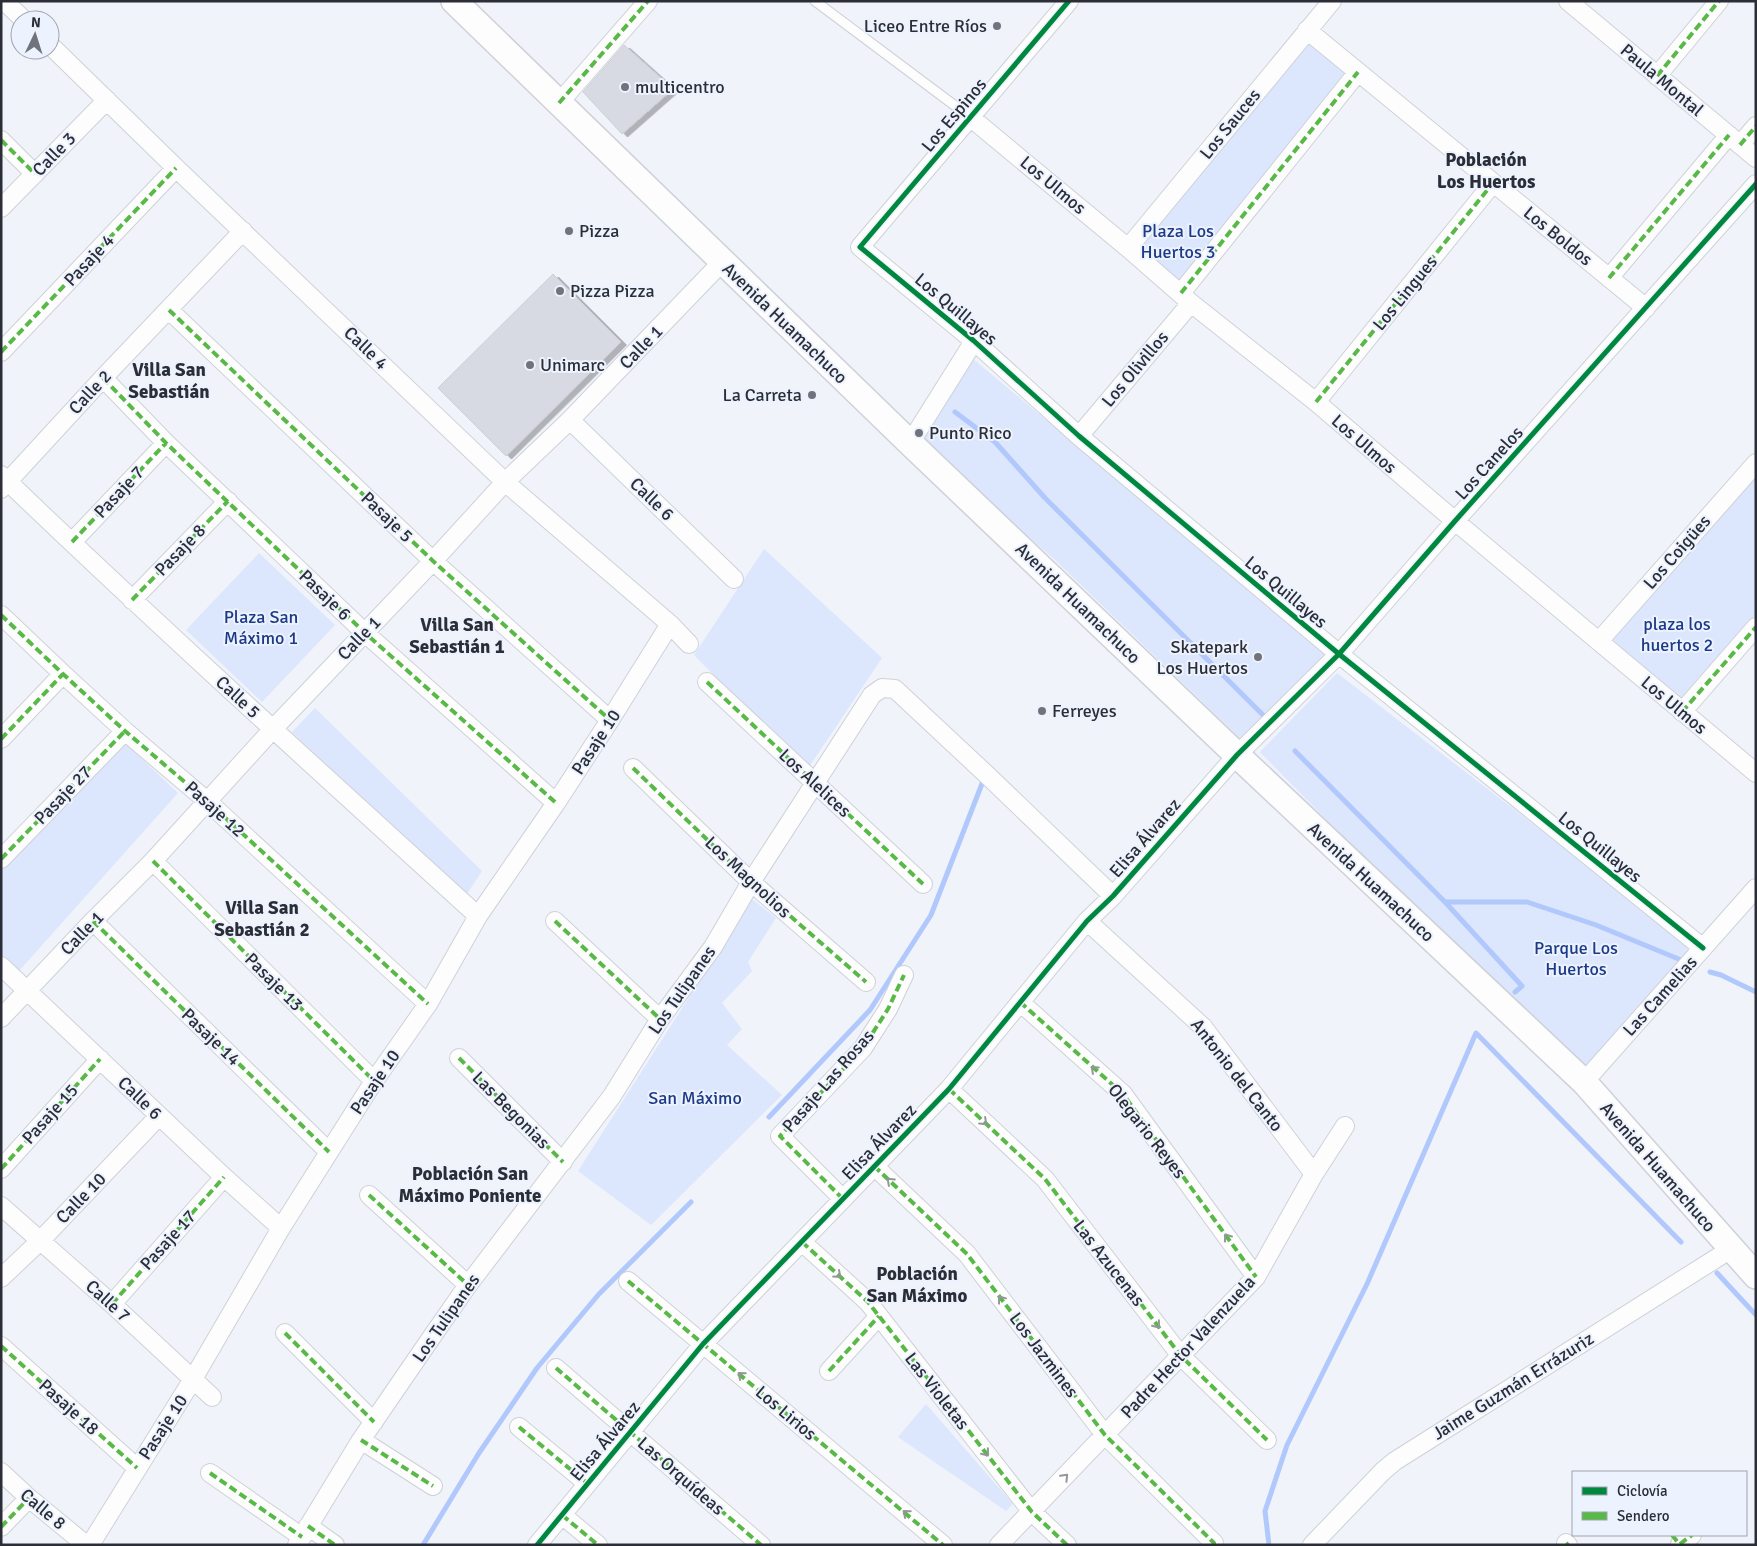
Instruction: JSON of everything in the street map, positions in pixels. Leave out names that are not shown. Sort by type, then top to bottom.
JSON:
[{"type":"main road","name":"Avenida Huamachuco","points":[[454,1],[910,443],[1584,1082],[1756,1276]]},
{"type":"street","points":[[4,1],[13,10]]},
{"type":"street","points":[[559,102],[648,1]]},
{"type":"street","name":"Los Espinos","points":[[860,247],[1069,1]]},
{"type":"street","name":"Los Sauces","points":[[1128,248],[1332,1]]},
{"type":"street","points":[[1658,76],[1719,1]]},
{"type":"street","name":"Paula Montal","points":[[1577,4],[1658,76],[1756,158]]},
{"type":"street","name":"Los Boldos","points":[[1307,30],[1646,308]]},
{"type":"street","name":"Calle 4","points":[[60,55],[505,482],[670,624],[689,644]]},
{"type":"street","points":[[1186,298],[1358,72]]},
{"type":"street","name":"Calle 3","points":[[1,208],[107,100]]},
{"type":"street","name":"Los Ulmos","points":[[970,117],[1186,298],[1316,402],[1756,773]]},
{"type":"street","points":[[1609,278],[1734,140],[1756,126]]},
{"type":"street","points":[[1,140],[35,174]]},
{"type":"street","name":"Pasaje 4","points":[[1,352],[176,168]]},
{"type":"street","name":"Los Lingues","points":[[1316,402],[1493,183]]},
{"type":"street","name":"Los Canelos","points":[[1237,755],[1339,654],[1756,184]]},
{"type":"street","name":"Calle 2","points":[[4,482],[243,231]]},
{"type":"street","name":"Los Quillayes","points":[[860,247],[974,342],[1079,436],[1339,654],[1703,948]]},
{"type":"street","name":"Calle 1","points":[[1,1018],[153,861],[272,730],[433,561],[505,482],[570,420],[722,262]]},
{"type":"street","name":"Los Olivillos","points":[[1079,436],[1186,298]]},
{"type":"street","name":"Pasaje 5","points":[[169,310],[433,561],[610,720]]},
{"type":"street","points":[[910,443],[974,342]]},
{"type":"street","name":"Pasaje 6","points":[[103,378],[166,443],[364,632],[556,803]]},
{"type":"street","name":"Calle 6","points":[[570,420],[734,578]]},
{"type":"street","name":"Pasaje 7","points":[[72,542],[166,443]]},
{"type":"street","name":"Los Coigües","points":[[1598,641],[1756,463]]},
{"type":"street","name":"Calle 5","points":[[4,482],[72,542],[272,730],[478,916]]},
{"type":"street","name":"Pasaje 8","points":[[132,600],[228,501]]},
{"type":"street","name":"Pasaje 12","points":[[1,615],[125,731],[207,801],[428,1004]]},
{"type":"street","name":"Pasaje 10","points":[[88,1545],[193,1379],[281,1228],[374,1081],[428,1004],[478,916],[556,803],[670,624]]},
{"type":"street","points":[[1682,712],[1756,627]]},
{"type":"street","points":[[1,739],[63,674]]},
{"type":"street","name":"Los Alelices","points":[[707,682],[923,884]]},
{"type":"street","name":"Los Tulipanes","points":[[302,1536],[361,1440],[468,1285],[612,1096],[660,1019],[713,947],[750,882],[872,695],[882,688],[895,689],[1113,896]]},
{"type":"street","name":"Pasaje 27","points":[[1,859],[125,731]]},
{"type":"street","name":"Elisa Álvarez","points":[[537,1545],[703,1344],[949,1089],[1086,921],[1113,896],[1237,755]]},
{"type":"street","name":"Los Magnolios","points":[[633,768],[750,882],[866,982]]},
{"type":"street","name":"Pasaje 13","points":[[153,861],[374,1081]]},
{"type":"street","name":"Las Camelias","points":[[1584,1082],[1756,888]]},
{"type":"street","name":"Pasaje 14","points":[[93,921],[329,1152]]},
{"type":"street","points":[[555,921],[660,1019]]},
{"type":"street","name":"Antonio del Canto","points":[[1086,921],[1203,1027],[1314,1174]]},
{"type":"street","name":"Calle 6","points":[[1,966],[224,1177],[281,1228]]},
{"type":"street","name":"Pasaje Las Rosas","points":[[843,1199],[780,1136],[862,1048],[888,1009],[904,975]]},
{"type":"street","name":"Olegario Reyes","points":[[1020,1002],[1122,1094],[1256,1276]]},
{"type":"street","name":"Las Begonias","points":[[460,1058],[563,1162]]},
{"type":"street","name":"Pasaje 15","points":[[1,1168],[100,1059]]},
{"type":"street","name":"Las Azucenas","points":[[949,1089],[1045,1180],[1181,1356],[1267,1440]]},
{"type":"street","name":"Calle 10","points":[[1,1278],[40,1241],[159,1116]]},
{"type":"street","name":"Padre Hector Valenzuela","points":[[999,1545],[1256,1276],[1314,1174],[1345,1126]]},
{"type":"street","name":"Los Jazmines","points":[[874,1166],[968,1254],[1105,1435],[1213,1544]]},
{"type":"street","name":"Pasaje 17","points":[[112,1304],[224,1177]]},
{"type":"street","points":[[369,1195],[468,1285]]},
{"type":"street","name":"Calle 7","points":[[1,1206],[112,1304],[212,1397]]},
{"type":"street","name":"Las Violetas","points":[[802,1242],[868,1302],[1032,1512],[1067,1545]]},
{"type":"street","name":"Jaime Guzmán Errázuriz","points":[[1312,1545],[1394,1461],[1731,1249]]},
{"type":"street","name":"Los Lirios","points":[[628,1281],[943,1545]]},
{"type":"street","points":[[829,1371],[879,1316]]},
{"type":"street","points":[[285,1333],[374,1422]]},
{"type":"street","name":"Pasaje 18","points":[[1,1346],[137,1468]]},
{"type":"street","name":"Las Orquídeas","points":[[556,1368],[761,1545]]},
{"type":"street","points":[[519,1427],[588,1483]]},
{"type":"street","points":[[361,1440],[433,1486]]},
{"type":"street","name":"Calle 8","points":[[1,1472],[29,1498],[88,1545]]},
{"type":"street","points":[[210,1473],[302,1536],[335,1545]]},
{"type":"street","points":[[1,1527],[29,1498]]},
{"type":"street","points":[[562,1515],[598,1545]]},
{"type":"lane","points":[[815,1],[970,117]]},
{"type":"green space","name":"Plaza Los Huertos 3","points":[[1308,42],[1346,74],[1180,281],[1140,246]]},
{"type":"green space","points":[[966,353],[1330,657],[1243,741],[1053,558],[915,440]]},
{"type":"green space","name":"plaza los huertos 2","points":[[1756,476],[1756,614],[1681,700],[1611,640]]},
{"type":"green space","points":[[764,549],[882,658],[807,770],[694,655]]},
{"type":"green space","name":"Plaza San Máximo 1","points":[[259,553],[335,625],[262,702],[186,630]]},
{"type":"green space","name":"Parque Los Huertos","points":[[1337,673],[1694,948],[1578,1076],[1260,752]]},
{"type":"green space","points":[[315,708],[482,871],[465,897],[292,732]]},
{"type":"green space","points":[[124,742],[178,793],[18,972],[1,954],[1,870]]},
{"type":"green space","name":"San Máximo","points":[[752,899],[776,918],[748,962],[752,971],[722,1003],[742,1029],[727,1045],[782,1095],[651,1225],[578,1171]]},
{"type":"green space","points":[[926,1404],[1013,1504],[1006,1511],[898,1437]]},
{"type":"building","name":"multicentro","points":[[624,45],[673,89],[622,134],[583,92]]},
{"type":"building","name":"Unimarc","points":[[553,274],[621,342],[506,456],[438,388]]},
{"type":"waterway","points":[[955,412],[995,442],[1045,498],[1267,719]]},
{"type":"waterway","points":[[1295,751],[1445,902],[1522,986],[1515,992]]},
{"type":"waterway","points":[[769,1117],[870,1010],[931,915],[985,776]]},
{"type":"waterway","points":[[1445,902],[1527,902],[1596,925],[1681,960]]},
{"type":"waterway","points":[[1710,972],[1721,975],[1756,992]]},
{"type":"waterway","points":[[1269,1545],[1265,1511],[1287,1445],[1367,1284],[1476,1033],[1681,1242]]},
{"type":"waterway","points":[[423,1545],[479,1453],[537,1368],[599,1294],[691,1202]]},
{"type":"waterway","points":[[1717,1273],[1756,1315]]},
{"type":"marked path","points":[[559,103],[648,1]]},
{"type":"marked path","points":[[1657,76],[1719,1]]},
{"type":"marked path","points":[[1181,293],[1358,72]]},
{"type":"marked path","points":[[1740,145],[1756,126]]},
{"type":"marked path","points":[[1609,278],[1729,135]]},
{"type":"marked path","points":[[1,140],[35,174]]},
{"type":"marked path","points":[[1,352],[176,168]]},
{"type":"marked path","points":[[1316,402],[1493,183]]},
{"type":"marked path","points":[[169,310],[433,561],[610,720]]},
{"type":"marked path","points":[[103,378],[166,443],[364,632],[556,803]]},
{"type":"marked path","points":[[72,542],[166,443]]},
{"type":"marked path","points":[[132,600],[228,501]]},
{"type":"marked path","points":[[1,615],[125,731],[207,801],[428,1004]]},
{"type":"marked path","points":[[1682,712],[1756,627]]},
{"type":"marked path","points":[[1,739],[63,674]]},
{"type":"marked path","points":[[707,682],[923,884]]},
{"type":"marked path","points":[[1,859],[125,731]]},
{"type":"marked path","points":[[633,768],[751,882],[866,982]]},
{"type":"marked path","points":[[153,861],[374,1081]]},
{"type":"marked path","points":[[93,921],[329,1152]]},
{"type":"marked path","points":[[555,921],[660,1019]]},
{"type":"marked path","points":[[843,1199],[780,1136],[863,1048],[888,1009],[904,975]]},
{"type":"marked path","points":[[1020,1002],[1123,1094],[1256,1277]]},
{"type":"marked path","points":[[459,1058],[563,1162]]},
{"type":"marked path","points":[[1,1169],[100,1059]]},
{"type":"marked path","points":[[949,1089],[1045,1179],[1181,1356],[1267,1440]]},
{"type":"marked path","points":[[874,1166],[967,1254],[1105,1435],[1214,1543],[1213,1545]]},
{"type":"marked path","points":[[112,1304],[224,1177]]},
{"type":"marked path","points":[[369,1195],[468,1285]]},
{"type":"marked path","points":[[802,1242],[868,1302],[1032,1512],[1067,1545]]},
{"type":"marked path","points":[[628,1281],[943,1545]]},
{"type":"marked path","points":[[829,1371],[879,1316]]},
{"type":"marked path","points":[[285,1333],[374,1422]]},
{"type":"marked path","points":[[1,1346],[137,1468]]},
{"type":"marked path","points":[[556,1368],[761,1545]]},
{"type":"marked path","points":[[519,1427],[587,1483]]},
{"type":"marked path","points":[[361,1440],[433,1486]]},
{"type":"marked path","points":[[210,1473],[302,1537]]},
{"type":"marked path","points":[[1,1527],[29,1498]]},
{"type":"marked path","points":[[562,1515],[598,1545]]},
{"type":"marked path","points":[[308,1526],[335,1545]]},
{"type":"marked path","points":[[1673,1536],[1680,1545]]},
{"type":"marked path","points":[[1680,1544],[1691,1536]]},
{"type":"cycle path","points":[[1069,1],[860,247],[974,341],[1079,436],[1339,654],[1703,948]]},
{"type":"cycle path","points":[[537,1545],[703,1344],[949,1089],[1087,921],[1113,896],[1237,755],[1339,654],[1756,184]]},
{"type":"place","name":"Liceo Entre Ríos","points":[[997,26]]},
{"type":"place","name":"multicentro","points":[[625,87]]},
{"type":"place","name":"Pizza","points":[[569,231]]},
{"type":"place","name":"Pizza Pizza","points":[[560,291]]},
{"type":"place","name":"Unimarc","points":[[530,365]]},
{"type":"place","name":"La Carreta","points":[[812,395]]},
{"type":"place","name":"Punto Rico","points":[[919,433]]},
{"type":"place","name":"Skatepark Los Huertos","points":[[1258,657]]},
{"type":"place","name":"Ferreyes","points":[[1042,711]]},
{"type":"district","name":"Población Los Huertos","points":[[1486,170]]},
{"type":"district","name":"Villa San Sebastián","points":[[169,380]]},
{"type":"district","name":"Villa San Sebastián 1","points":[[457,635]]},
{"type":"district","name":"Villa San Sebastián 2","points":[[262,918]]},
{"type":"district","name":"Población San Máximo Poniente","points":[[470,1184]]},
{"type":"district","name":"Población San Máximo","points":[[917,1284]]}]
